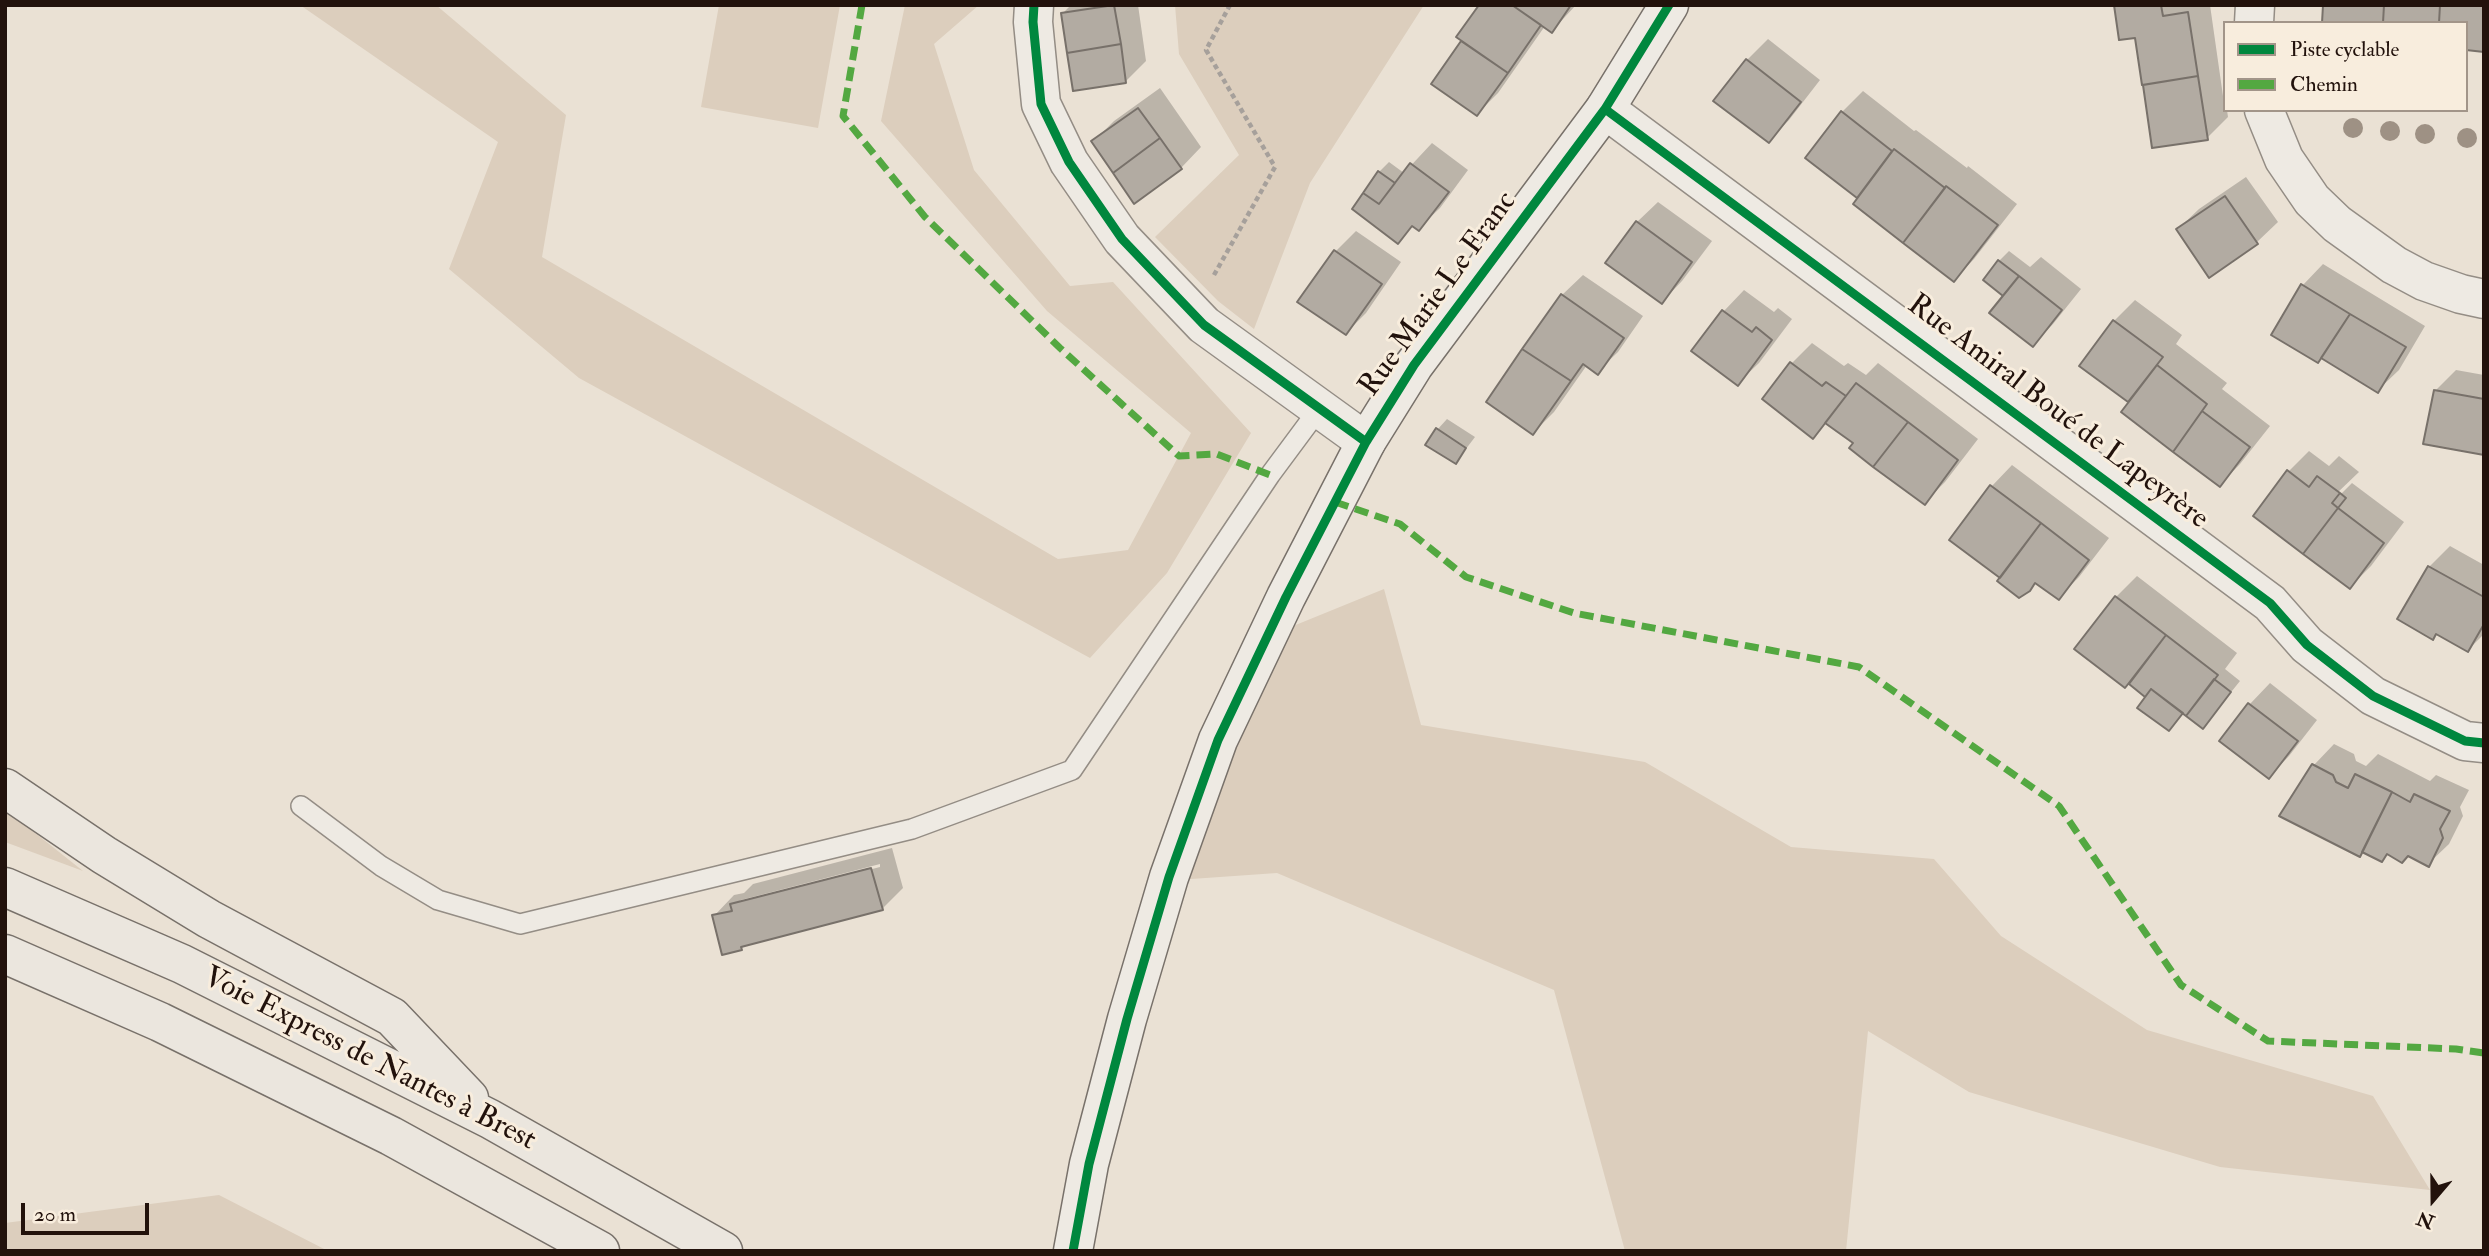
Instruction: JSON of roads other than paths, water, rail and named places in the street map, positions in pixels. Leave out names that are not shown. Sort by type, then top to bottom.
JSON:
[{"type":"highway","points":[[5,788],[104,855],[209,919],[392,1017],[490,1119]]},
{"type":"highway","name":"Voie Express de Nantes à Brest","points":[[5,887],[182,964],[490,1119],[723,1251]]},
{"type":"highway","name":"Voie Express de Nantes à Brest","points":[[5,954],[160,1022],[391,1136],[600,1251]]},
{"type":"street","points":[[1034,5],[1033,22],[1041,104],[1069,162],[1122,239],[1205,325],[1366,442]]},
{"type":"street","name":"Rue Marie Le Franc","points":[[1073,1251],[1089,1164],[1127,1019],[1169,877],[1219,740],[1286,597],[1366,442],[1414,365],[1605,109],[1669,5]]},
{"type":"street","name":"Rue Amiral Boué de Lapeyrère","points":[[1605,109],[2270,603],[2307,645],[2373,695],[2465,741],[2484,743]]},
{"type":"street","points":[[2265,112],[2284,159],[2312,200],[2337,224],[2362,244],[2404,270],[2449,290],[2484,299]]},
{"type":"lane","points":[[301,806],[382,866],[438,900],[520,924],[912,829],[1072,770],[1270,475],[1319,408]]}]
